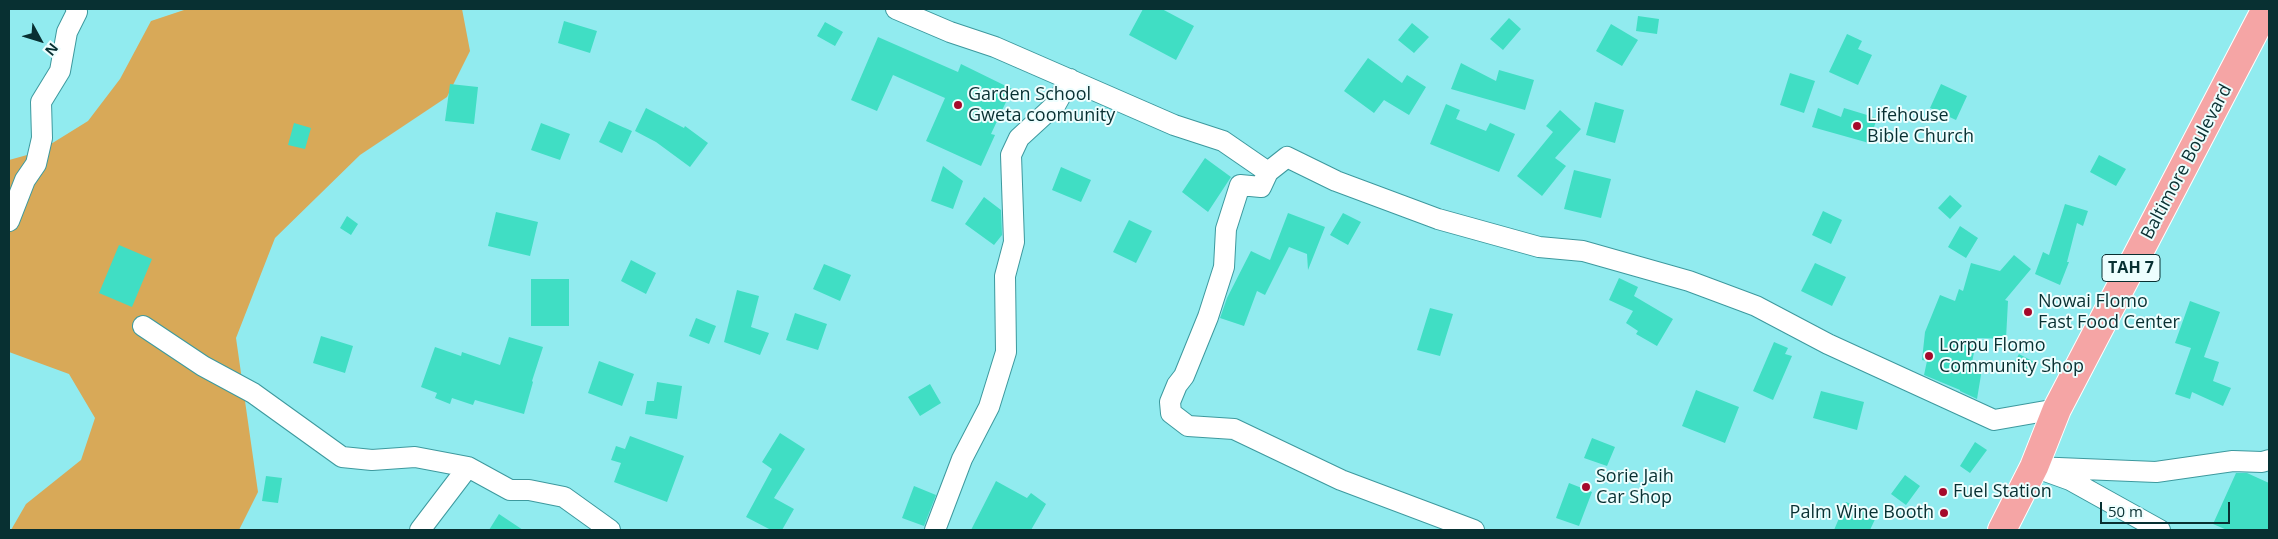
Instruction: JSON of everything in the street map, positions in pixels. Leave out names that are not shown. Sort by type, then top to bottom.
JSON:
[{"type":"highway","name":"Baltimore Boulevard","points":[[2002,530],[2034,467],[2057,409],[2266,9]]},
{"type":"street","points":[[9,221],[25,180],[36,164],[42,138],[41,102],[60,71],[67,32],[77,12],[76,9]]},
{"type":"street","points":[[896,9],[950,32],[995,47],[1174,125],[1223,141],[1268,172]]},
{"type":"street","points":[[935,530],[962,459],[989,407],[1006,352],[1005,276],[1014,242],[1011,155],[1019,138],[1056,104],[1070,79]]},
{"type":"street","points":[[1474,530],[1341,480],[1234,429],[1188,426],[1171,413],[1170,402],[1177,385],[1184,376],[1208,317],[1224,267],[1226,229],[1240,185],[1261,187],[1268,172],[1288,157],[1336,181],[1438,219],[1539,247],[1584,251],[1689,281],[1756,306],[1828,344],[1994,420],[2057,409]]},
{"type":"street","points":[[143,326],[203,366],[253,393],[342,457],[372,460],[415,457],[468,467],[510,490],[529,490],[564,497],[610,530]]},
{"type":"street","points":[[2034,467],[2156,472],[2233,461],[2262,462],[2269,460]]},
{"type":"street","points":[[420,530],[468,467]]},
{"type":"street","points":[[2034,467],[2070,480],[2160,530]]},
{"type":"shaded area","points":[[187,9],[462,9],[470,51],[447,97],[360,155],[275,238],[236,338],[258,492],[239,530],[11,530],[26,504],[81,460],[95,418],[69,374],[9,352],[9,160],[38,152],[88,121],[120,79],[151,21]]},
{"type":"building","points":[[1143,9],[1162,9],[1194,26],[1176,60],[1129,35]]},
{"type":"building","points":[[1638,16],[1659,19],[1657,34],[1636,31]]},
{"type":"building","points":[[1509,18],[1521,29],[1503,50],[1490,39]]},
{"type":"building","points":[[564,21],[597,31],[590,53],[558,43]]},
{"type":"building","points":[[825,22],[843,32],[835,46],[817,36]]},
{"type":"building","points":[[1412,23],[1429,37],[1414,53],[1398,40]]},
{"type":"building","points":[[1611,24],[1638,40],[1622,66],[1596,51]]},
{"type":"building","points":[[1847,34],[1862,41],[1858,49],[1872,55],[1858,85],[1829,72]]},
{"type":"building","name":"Garden School Gweta coomunity","points":[[878,37],[958,72],[961,64],[1012,89],[991,134],[995,135],[981,166],[926,141],[945,98],[893,75],[877,111],[851,100]]},
{"type":"building","points":[[1368,58],[1402,83],[1407,75],[1426,87],[1409,115],[1384,100],[1374,113],[1344,91]]},
{"type":"building","points":[[1461,63],[1496,81],[1499,70],[1534,80],[1525,110],[1451,89]]},
{"type":"building","points":[[1790,73],[1815,81],[1804,113],[1780,105]]},
{"type":"building","points":[[450,84],[478,87],[474,124],[445,121]]},
{"type":"building","points":[[1941,84],[1967,96],[1956,120],[1930,108]]},
{"type":"building","points":[[1595,102],[1624,110],[1615,143],[1586,135]]},
{"type":"building","points":[[1446,104],[1460,110],[1456,119],[1486,131],[1490,123],[1515,134],[1499,172],[1430,144]]},
{"type":"building","points":[[646,108],[684,128],[685,126],[708,143],[690,167],[656,142],[635,131]]},
{"type":"building","name":"Lifehouse Bible Church","points":[[1818,108],[1841,117],[1844,108],[1877,118],[1869,143],[1812,127]]},
{"type":"building","points":[[1560,110],[1581,129],[1555,158],[1566,166],[1542,196],[1517,176],[1553,132],[1546,126]]},
{"type":"building","points":[[609,121],[632,131],[622,153],[599,142]]},
{"type":"building","points":[[294,123],[311,128],[305,149],[288,145]]},
{"type":"building","points":[[541,123],[570,134],[560,160],[531,150]]},
{"type":"building","points":[[2099,155],[2126,169],[2116,186],[2090,172]]},
{"type":"building","points":[[1205,158],[1231,177],[1208,212],[1182,192]]},
{"type":"building","points":[[943,166],[963,181],[953,209],[931,201]]},
{"type":"building","points":[[1061,167],[1091,180],[1081,202],[1052,190]]},
{"type":"building","points":[[1574,170],[1611,179],[1601,218],[1564,209]]},
{"type":"building","points":[[1950,195],[1962,206],[1950,219],[1938,208]]},
{"type":"building","points":[[984,197],[1001,210],[1002,235],[994,245],[965,224]]},
{"type":"building","points":[[2065,204],[2088,211],[2083,226],[2077,223],[2067,262],[2069,262],[2060,285],[2035,274],[2043,252],[2049,255]]},
{"type":"building","points":[[1823,211],[1842,220],[1831,244],[1812,235]]},
{"type":"building","points":[[496,212],[538,222],[530,256],[488,246]]},
{"type":"building","points":[[1288,213],[1325,227],[1308,270],[1307,254],[1289,247],[1265,295],[1257,291],[1244,326],[1220,318],[1227,298],[1251,251],[1270,260]]},
{"type":"building","points":[[1343,213],[1361,222],[1348,245],[1330,235]]},
{"type":"building","points":[[347,216],[358,224],[351,235],[340,228]]},
{"type":"building","points":[[1129,220],[1152,231],[1136,263],[1113,252]]},
{"type":"building","points":[[1960,226],[1978,238],[1966,258],[1948,247]]},
{"type":"building","points":[[119,245],[152,259],[132,307],[99,293]]},
{"type":"building","points":[[2014,255],[2031,269],[2005,300],[2008,301],[2006,339],[1977,338],[1971,367],[1982,369],[1977,399],[1924,375],[1927,361],[1922,360],[1925,332],[1940,295],[1955,301],[1959,289],[1963,291],[1971,263],[2000,271]]},
{"type":"building","points":[[631,260],[656,273],[646,294],[621,281]]},
{"type":"building","points":[[1815,263],[1846,277],[1832,306],[1801,291]]},
{"type":"building","points":[[824,264],[851,275],[840,301],[813,289]]},
{"type":"building","points":[[1619,278],[1638,287],[1634,296],[1673,319],[1657,346],[1636,334],[1638,331],[1626,323],[1633,311],[1609,300]]},
{"type":"building","points":[[531,279],[569,279],[569,326],[531,326]]},
{"type":"building","points":[[737,290],[759,296],[751,327],[769,333],[760,355],[724,342]]},
{"type":"building","points":[[2190,301],[2220,312],[2204,357],[2219,362],[2213,381],[2231,388],[2223,406],[2192,392],[2190,399],[2175,394],[2191,348],[2175,343]]},
{"type":"building","points":[[1430,308],[1453,314],[1440,356],[1417,350]]},
{"type":"building","points":[[795,313],[827,324],[818,350],[786,340]]},
{"type":"building","points":[[696,318],[716,326],[709,344],[689,336]]},
{"type":"building","points":[[321,336],[353,346],[345,373],[313,363]]},
{"type":"building","points":[[509,337],[543,347],[524,414],[475,400],[473,405],[452,398],[450,404],[435,398],[437,393],[421,387],[435,347],[461,356],[462,352],[500,365]]},
{"type":"building","points":[[1774,342],[1788,348],[1785,354],[1792,356],[1773,400],[1753,391]]},
{"type":"building","points":[[2019,354],[2034,362],[2027,375],[2012,367]]},
{"type":"building","points":[[599,361],[634,374],[622,406],[588,393]]},
{"type":"building","points":[[657,382],[682,386],[677,419],[645,414],[647,401],[654,401]]},
{"type":"building","points":[[930,384],[941,403],[920,416],[908,397]]},
{"type":"building","points":[[1696,390],[1739,407],[1725,443],[1682,426]]},
{"type":"building","points":[[1821,391],[1864,402],[1857,430],[1813,418]]},
{"type":"building","points":[[780,433],[805,449],[774,498],[794,509],[782,530],[771,530],[746,517],[772,469],[762,462]]},
{"type":"building","points":[[630,436],[684,456],[667,502],[614,482],[621,463],[611,460],[616,446],[625,449]]},
{"type":"building","points":[[1592,438],[1615,447],[1607,466],[1584,458]]},
{"type":"building","points":[[1975,442],[1987,450],[1970,473],[1960,466]]},
{"type":"building","points":[[2236,473],[2247,473],[2269,483],[2269,530],[2227,530],[2213,524]]},
{"type":"building","points":[[1905,475],[1920,486],[1906,505],[1891,494]]},
{"type":"building","points":[[266,476],[282,478],[278,503],[262,501]]},
{"type":"building","points":[[996,481],[1027,498],[1031,493],[1046,504],[1031,530],[971,530]]},
{"type":"building","points":[[1569,483],[1592,492],[1579,526],[1556,518]]},
{"type":"building","points":[[914,486],[936,495],[924,526],[902,518]]},
{"type":"building","points":[[1846,502],[1877,515],[1870,530],[1834,530]]},
{"type":"building","points":[[499,514],[523,530],[489,530]]},
{"type":"place","name":"Garden School Gweta coomunity","points":[[958,105]]},
{"type":"place","name":"Lifehouse Bible Church","points":[[1857,126]]},
{"type":"place","name":"Nowai Flomo Fast Food Center","points":[[2028,312]]},
{"type":"place","name":"Lorpu Flomo Community Shop","points":[[1929,356]]},
{"type":"place","name":"Sorie Jaih Car Shop","points":[[1586,487]]},
{"type":"place","name":"Fuel Station","points":[[1943,492]]},
{"type":"place","name":"Palm Wine Booth","points":[[1944,513]]}]
